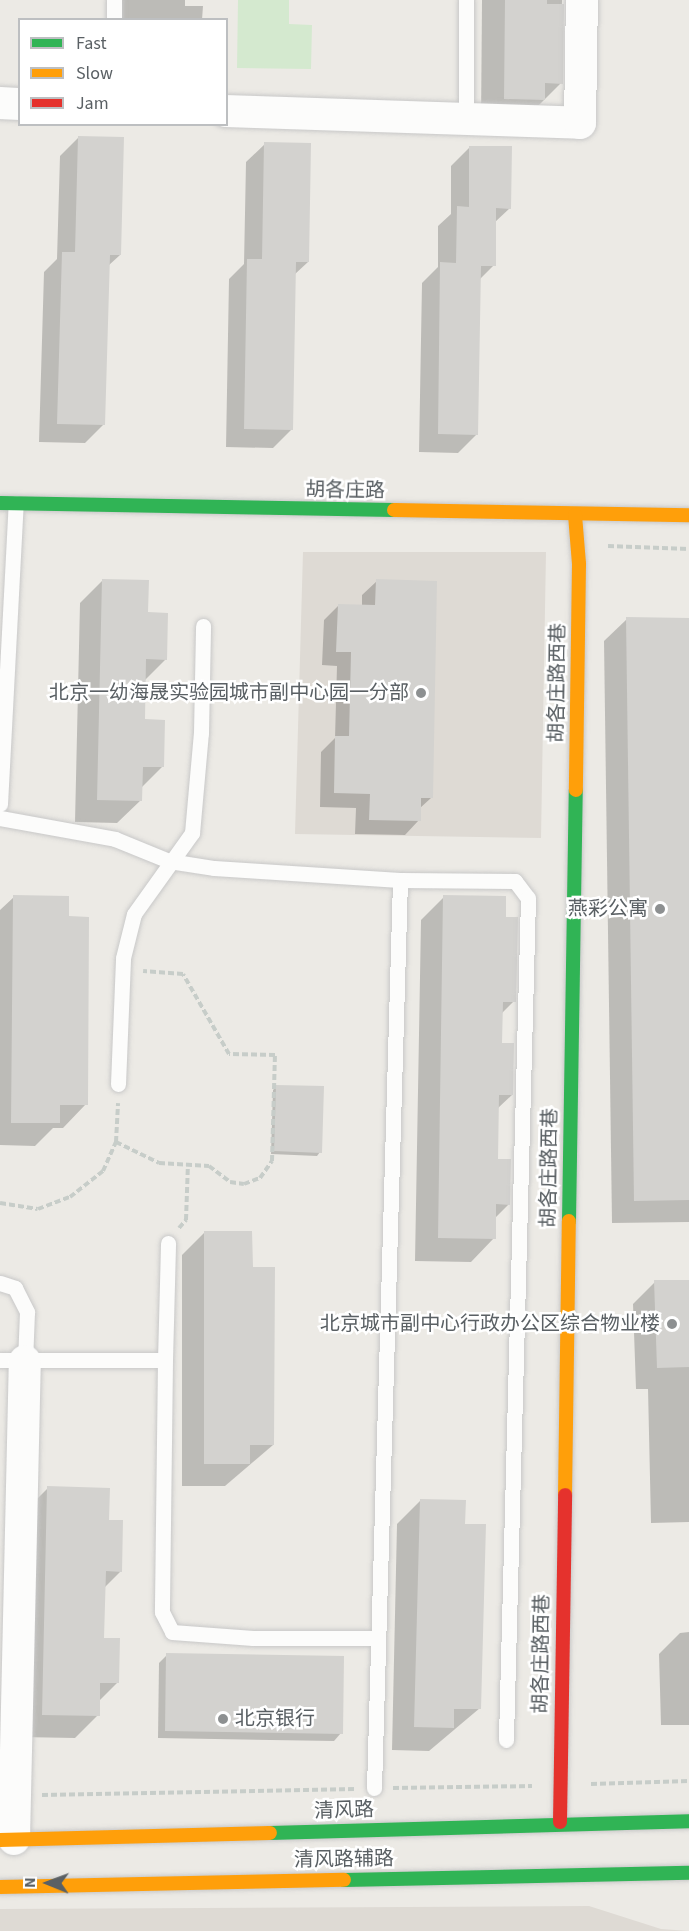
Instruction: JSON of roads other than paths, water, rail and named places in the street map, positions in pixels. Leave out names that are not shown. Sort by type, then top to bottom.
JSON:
[{"type":"street","points":[[228,111],[580,123],[582,0]]},
{"type":"street","points":[[0,103],[18,104]]},
{"type":"street","name":"胡各庄路","points":[[0,503],[575,516],[689,515]]},
{"type":"street","name":"胡各庄路西巷","points":[[560,1822],[579,564],[575,516]]},
{"type":"street","points":[[7,1839],[14,1796],[8,1629],[12,1361]]},
{"type":"street","name":"清风路","points":[[7,1839],[560,1822],[689,1821]]},
{"type":"street","name":"清风路辅路","points":[[0,1887],[689,1873]]},
{"type":"lane","points":[[114,0],[114,18]]},
{"type":"lane","points":[[466,0],[466,119]]},
{"type":"lane","points":[[0,804],[16,503]]},
{"type":"lane","points":[[118,1083],[123,958],[134,914],[169,861],[192,833],[203,626]]},
{"type":"lane","points":[[0,818],[115,839],[169,861],[214,868],[400,880],[515,881],[528,898],[506,1740]]},
{"type":"lane","points":[[374,1788],[400,880]]},
{"type":"lane","points":[[168,1242],[162,1612],[172,1632],[253,1638],[378,1638]]},
{"type":"lane","points":[[0,1283],[15,1288],[27,1312],[12,1361],[165,1360]]},
{"type":"place","name":"北京一幼海晟实验园城市副中心园一分部","points":[[421,693]]},
{"type":"place","name":"燕彩公寓","points":[[660,909]]},
{"type":"place","name":"北京城市副中心行政办公区综合物业楼","points":[[672,1324]]},
{"type":"place","name":"北京银行","points":[[223,1719]]}]
